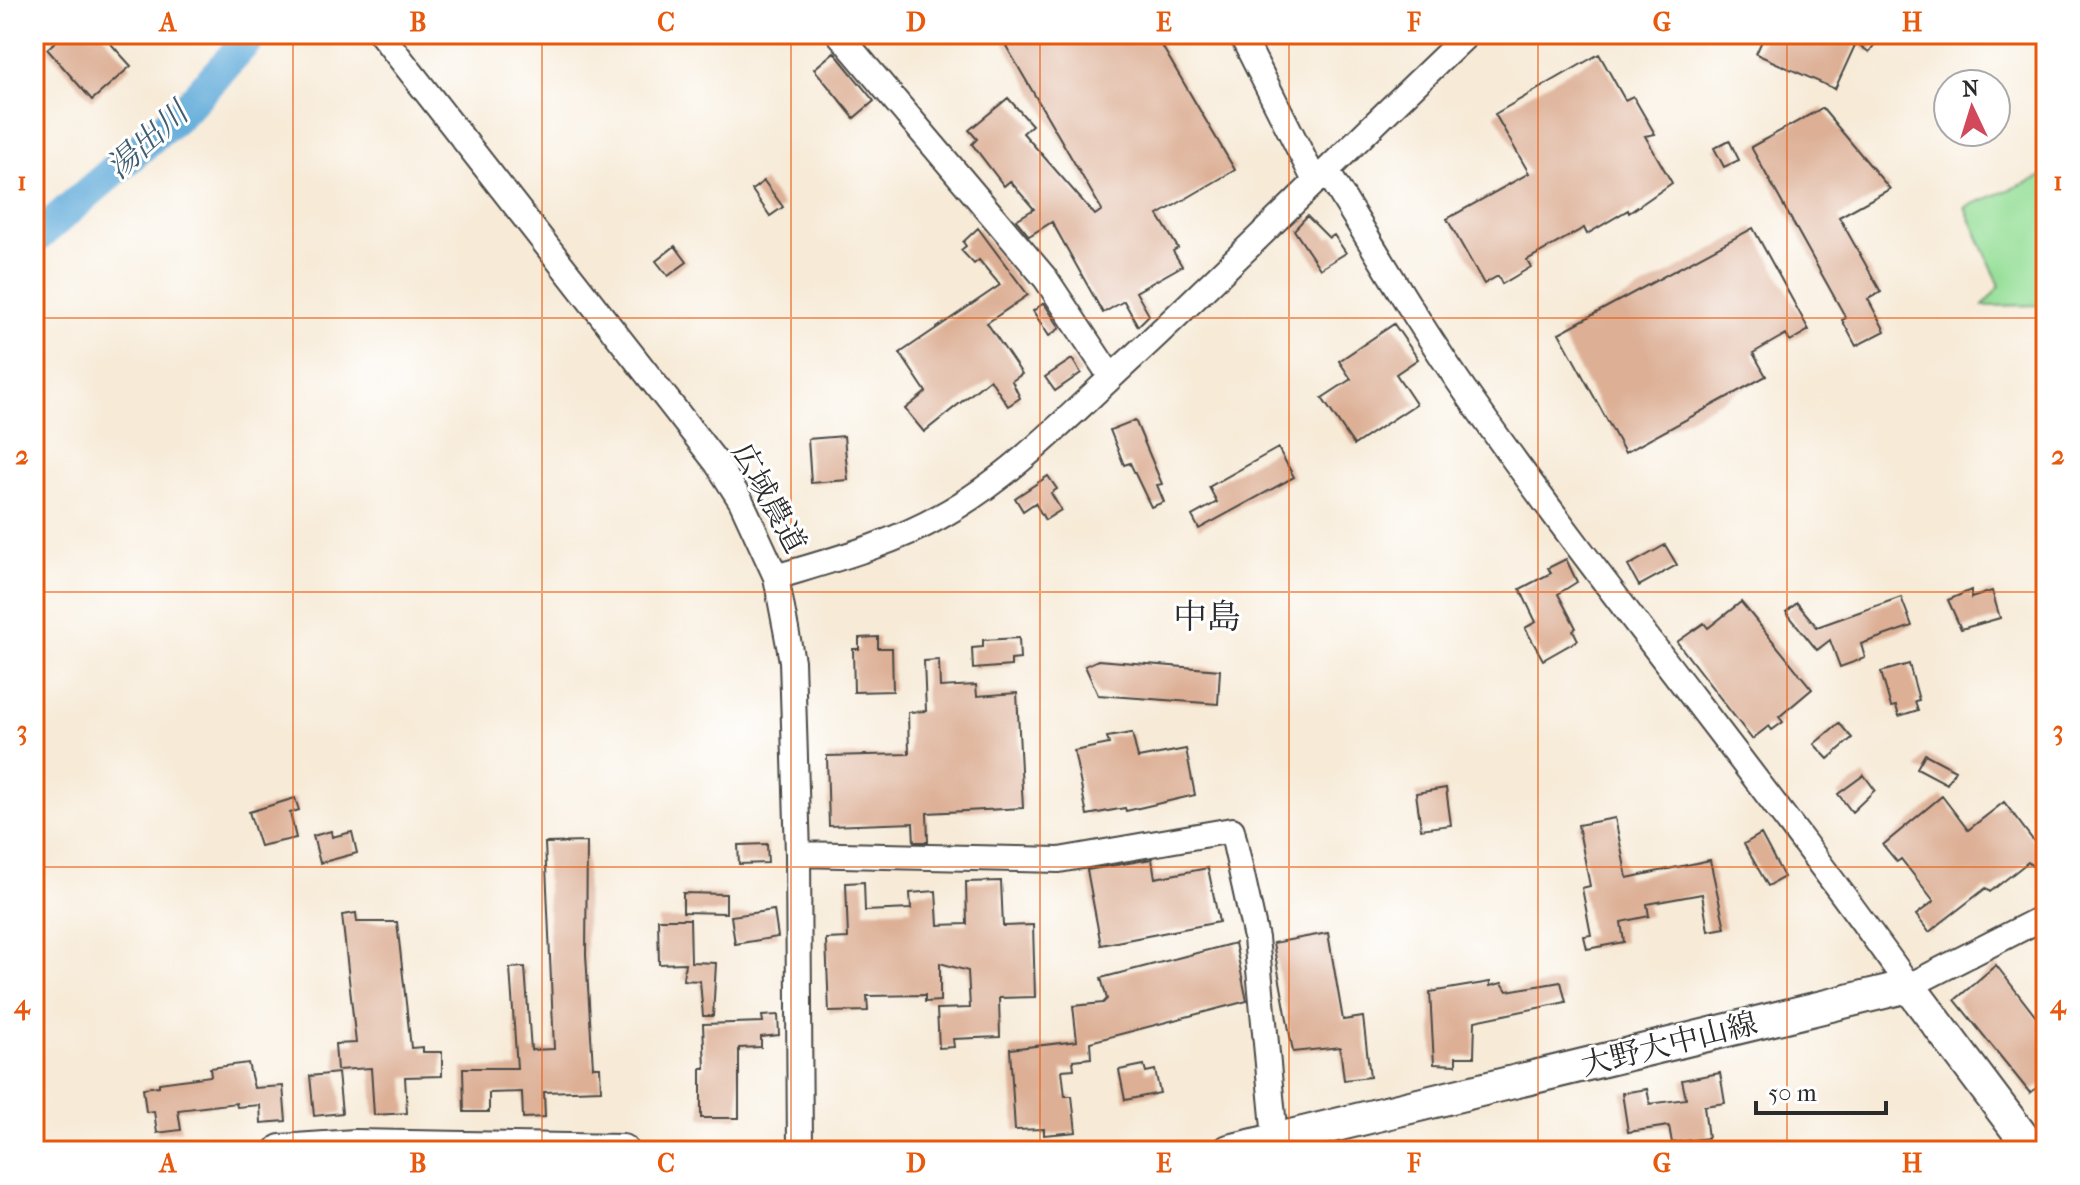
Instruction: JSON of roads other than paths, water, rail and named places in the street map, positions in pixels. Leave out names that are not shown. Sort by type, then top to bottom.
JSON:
[{"type":"main road","name":"大野大中山線","points":[[1229,1151],[1909,986]]},
{"type":"main road","points":[[1909,986],[2033,1151]]},
{"type":"main road","points":[[281,1151],[355,1146],[622,1151]]},
{"type":"street","name":"広域農道","points":[[381,34],[716,462],[741,501],[776,577],[792,661],[798,854],[800,1151]]},
{"type":"street","points":[[839,34],[1046,279],[1111,377]]},
{"type":"street","points":[[1241,34],[1321,176],[1471,399],[1607,585],[1829,872],[1909,986],[2046,916]]},
{"type":"street","points":[[776,577],[857,552],[941,516],[1032,449],[1468,34]]},
{"type":"street","points":[[798,854],[1059,860],[1232,830],[1256,938],[1275,1138]]},
{"type":"waterway","name":"湯出川","points":[[34,239],[183,111],[253,34]]},
{"type":"district","name":"中島","points":[[1207,616]]}]
